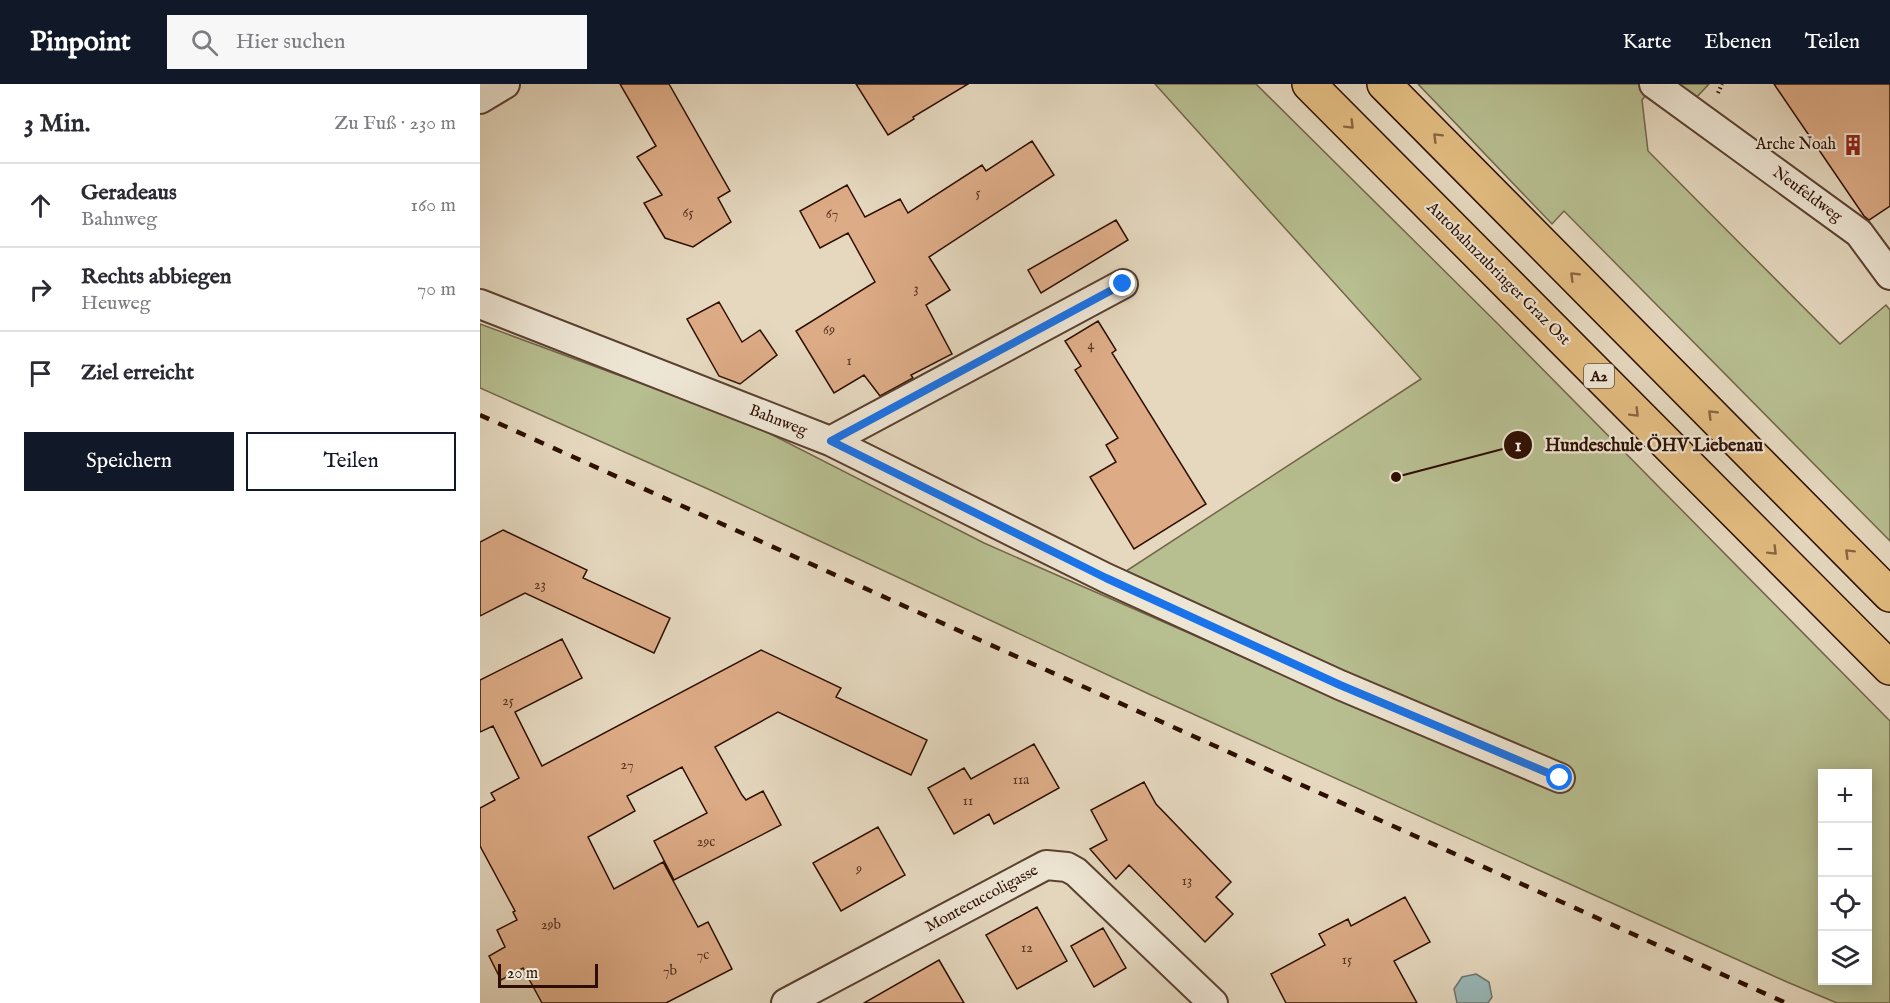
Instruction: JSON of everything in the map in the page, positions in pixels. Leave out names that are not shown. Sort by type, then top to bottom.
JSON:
[{"type":"highway","name":"Autobahnzubringer Graz Ost","points":[[1309,84],[1890,668]]},
{"type":"highway","points":[[1384,84],[1890,595]]},
{"type":"street","points":[[480,99],[505,84]]},
{"type":"street","name":"Neufeldweg","points":[[1654,84],[1859,233],[1890,275]]},
{"type":"street","points":[[831,441],[1123,284]]},
{"type":"street","name":"Bahnweg","points":[[480,304],[831,441],[1106,578],[1340,685],[1560,778]]},
{"type":"street","name":"Montecuccoligasse","points":[[786,1003],[1046,865],[1066,867],[1076,872],[1213,1003]]},
{"type":"green space","points":[[1155,84],[1256,84],[1497,323],[1890,721],[1890,1003],[1837,1003],[1787,982],[1151,695],[708,489],[480,388],[480,324],[751,424],[984,543],[1341,700],[1120,575],[1421,379]]},
{"type":"green space","points":[[1418,84],[1709,84],[1693,101],[1654,85],[1642,100],[1648,151],[1840,344],[1886,305],[1890,310],[1890,541],[1564,211],[1552,224]]},
{"type":"water","points":[[1476,974],[1489,982],[1492,997],[1488,1003],[1457,1003],[1454,989],[1462,977]]},
{"type":"building","points":[[620,84],[669,84],[730,191],[718,198],[731,222],[693,247],[665,238],[644,203],[662,195],[637,157],[656,146]]},
{"type":"building","points":[[856,84],[968,84],[888,135]]},
{"type":"building","name":"Arche Noah","points":[[1774,84],[1890,84],[1890,206],[1869,220],[1864,216]]},
{"type":"building","points":[[1032,141],[1054,175],[929,257],[950,290],[926,305],[952,354],[911,375],[913,378],[880,396],[864,375],[834,393],[796,331],[875,282],[848,233],[820,248],[800,211],[847,185],[865,217],[900,199],[908,213],[982,165],[986,171]]},
{"type":"building","points":[[1116,220],[1128,240],[1041,293],[1028,270]]},
{"type":"building","points":[[719,302],[742,342],[760,330],[777,355],[740,384],[719,376],[687,319]]},
{"type":"building","points":[[1098,321],[1116,350],[1112,353],[1206,504],[1134,549],[1090,477],[1116,462],[1106,445],[1118,438],[1075,370],[1081,366],[1065,341]]},
{"type":"building","points":[[503,530],[587,570],[583,578],[670,618],[654,653],[525,593],[480,616],[480,542]]},
{"type":"building","points":[[562,639],[582,678],[515,712],[542,766],[761,650],[841,688],[836,697],[927,740],[911,775],[778,712],[715,747],[746,800],[763,791],[781,825],[674,880],[654,841],[707,813],[682,767],[627,796],[635,811],[588,837],[614,889],[663,862],[698,927],[708,922],[732,969],[666,1003],[542,1003],[523,968],[501,980],[489,956],[505,947],[497,930],[517,920],[513,912],[515,911],[480,846],[480,808],[495,800],[491,793],[519,778],[493,726],[480,732],[480,680]]},
{"type":"building","points":[[1034,744],[1059,788],[994,824],[989,814],[954,834],[928,788],[964,768],[971,779]]},
{"type":"building","points":[[1144,782],[1156,804],[1231,882],[1216,897],[1233,914],[1205,942],[1129,865],[1116,879],[1090,849],[1107,840],[1091,810]]},
{"type":"building","points":[[878,827],[905,875],[841,911],[813,863]]},
{"type":"building","points":[[1405,897],[1430,942],[1394,961],[1417,1003],[1286,1003],[1271,974],[1325,945],[1319,934],[1348,919],[1351,926]]},
{"type":"building","points":[[1037,907],[1067,961],[1017,989],[986,935]]},
{"type":"building","points":[[1103,928],[1126,968],[1094,987],[1071,946]]},
{"type":"building","points":[[939,960],[964,1003],[864,1003]]},
{"type":"railway","points":[[480,415],[1786,1003]]},
{"type":"place","name":"Arche Noah","points":[[1853,145]]},
{"type":"place","name":"Hundeschule ÖHV Liebenau","points":[[1396,477]]},
{"type":"route","points":[[1123,284],[831,441],[1106,578],[1340,685],[1560,778]]}]
